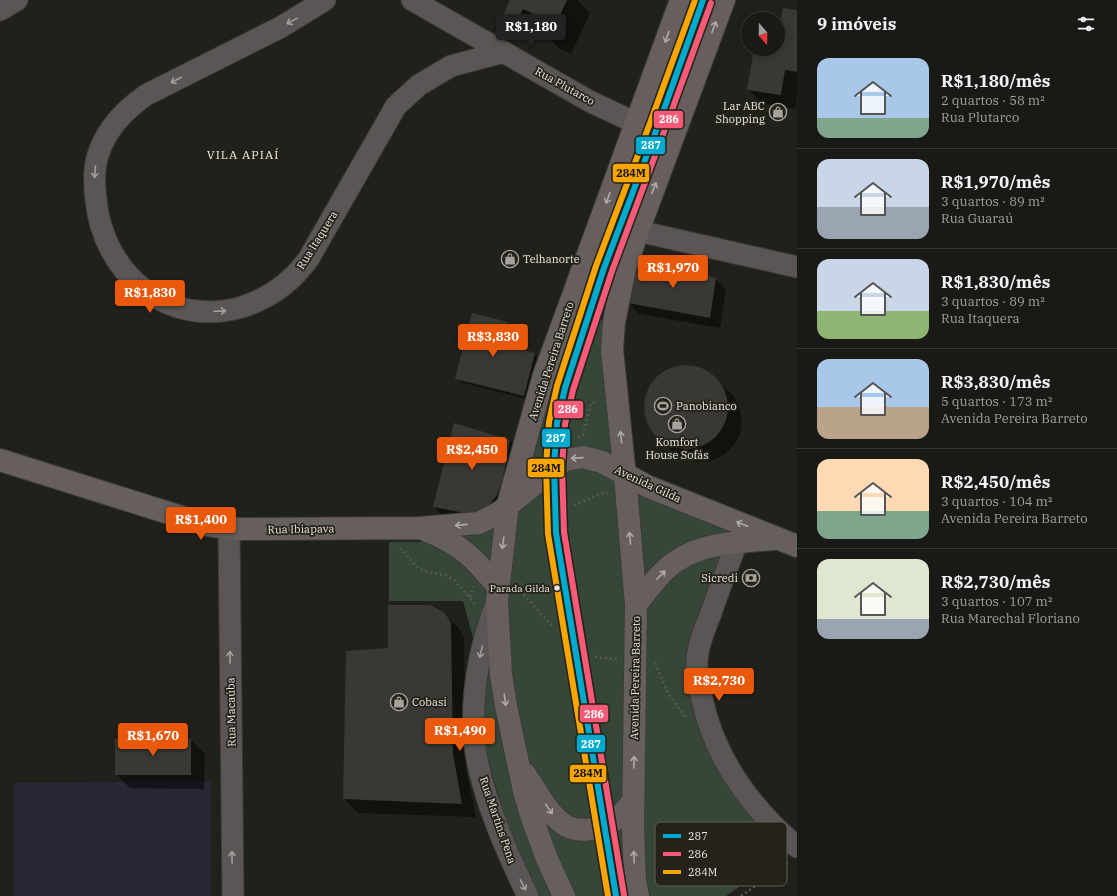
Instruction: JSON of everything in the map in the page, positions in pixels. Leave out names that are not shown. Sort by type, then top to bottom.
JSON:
[{"type":"main road","name":"Avenida Pereira Barreto","points":[[564,896],[547,859],[532,818],[518,765],[503,687],[498,585],[508,504],[544,375],[681,0]]},
{"type":"main road","name":"Avenida Pereira Barreto","points":[[638,896],[635,881],[634,801],[636,605],[626,476],[612,350],[614,322],[625,268],[724,0]]},
{"type":"main road","name":"Avenida Gilda","points":[[508,504],[521,496],[554,466],[573,457],[592,458],[626,476],[788,542]]},
{"type":"main road","name":"Rua Ibiapava","points":[[0,460],[207,525],[229,529],[420,528],[479,523],[495,516],[508,504]]},
{"type":"main road","name":"Rua Ibiapava","points":[[420,528],[453,542],[467,552],[498,585]]},
{"type":"main road","points":[[636,605],[658,577],[674,562],[692,552],[711,546],[737,542],[788,542]]},
{"type":"main road","points":[[518,765],[553,814],[562,824],[572,829],[591,829],[604,826],[619,817],[634,801]]},
{"type":"street","points":[[0,10],[16,0]]},
{"type":"street","name":"Rua Itaquera","points":[[325,0],[281,27],[146,95],[128,108],[109,132],[99,152],[94,171],[97,213],[105,238],[124,273],[158,300],[180,308],[206,312],[228,311],[266,297],[284,285],[298,272],[308,258],[396,106],[419,85],[451,66],[504,52]]},
{"type":"street","name":"Rua Plutarco","points":[[412,0],[591,102],[636,123]]},
{"type":"street","points":[[616,896],[556,533],[554,466],[557,423],[565,388],[604,268],[658,126],[703,0]]},
{"type":"street","points":[[638,231],[797,267]]},
{"type":"street","points":[[579,343],[620,293]]},
{"type":"street","name":"Rua Macaúba","points":[[229,529],[233,896]]},
{"type":"street","points":[[737,542],[701,639],[697,660],[698,681],[710,730],[722,755],[752,804],[769,822]]},
{"type":"street","name":"Rua Martins Pena","points":[[498,585],[480,654],[474,694],[474,739],[486,790],[498,826],[514,868],[528,896]]},
{"type":"street","points":[[787,844],[794,854]]},
{"type":"path","points":[[394,528],[394,542],[417,567],[424,571],[448,576],[489,621]]},
{"type":"path","points":[[498,585],[555,629]]},
{"type":"path","points":[[577,654],[592,651],[592,657],[654,660],[669,695],[686,717],[700,732],[710,730]]},
{"type":"path","points":[[741,896],[754,886]]},
{"type":"shaded area","points":[[211,781],[211,896],[14,896],[14,783]]},
{"type":"green space","points":[[576,310],[605,321],[618,484],[742,533],[688,682],[700,732],[713,760],[728,786],[756,822],[655,822],[655,886],[740,886],[726,896],[539,896],[507,825],[487,756],[482,727],[482,671],[463,601],[389,601],[389,542],[421,542],[443,534],[469,536],[483,534],[498,526]]},
{"type":"building","points":[[510,0],[567,0],[551,35],[539,30],[544,19],[523,9],[517,22],[503,15]]},
{"type":"building","points":[[783,8],[797,10],[797,72],[785,70],[781,95],[747,90],[753,56],[785,56],[785,12],[782,12]]},
{"type":"building","points":[[640,258],[716,278],[710,318],[628,303]]},
{"type":"building","points":[[472,313],[508,322],[503,345],[535,353],[524,396],[455,379]]},
{"type":"building","points":[[686,365],[694,366],[709,372],[721,384],[727,399],[727,415],[721,430],[709,442],[694,448],[686,449],[678,448],[663,442],[651,430],[645,415],[644,407],[645,399],[651,384],[663,372],[678,366]]},
{"type":"building","points":[[454,423],[510,440],[503,478],[497,495],[489,505],[478,513],[465,513],[433,507]]},
{"type":"building","name":"Cobasi","points":[[388,605],[430,605],[445,613],[451,623],[453,754],[462,804],[343,799],[346,651],[388,648]]},
{"type":"building","points":[[115,739],[191,739],[191,775],[115,775]]},
{"type":"transit line","name":"284M","points":[[608,896],[548,534],[546,466],[549,422],[557,386],[596,266],[695,0]]},
{"type":"transit line","name":"287","points":[[616,896],[556,533],[554,466],[557,423],[565,388],[604,268],[658,126],[703,0]]},
{"type":"transit line","name":"286","points":[[624,895],[564,532],[562,466],[565,424],[573,390],[612,271],[711,3]]},
{"type":"place","name":"Lar ABC Shopping","points":[[778,112]]},
{"type":"place","name":"Telhanorte","points":[[510,259]]},
{"type":"place","name":"Panobianco","points":[[663,406]]},
{"type":"place","name":"Komfort House Sofás","points":[[677,424]]},
{"type":"place","name":"Sicredi","points":[[751,578]]},
{"type":"place","name":"Parada Gilda","points":[[557,588]]},
{"type":"place","name":"Cobasi","points":[[399,702]]},
{"type":"district","name":"VILA APIAÍ","points":[[243,154]]}]
